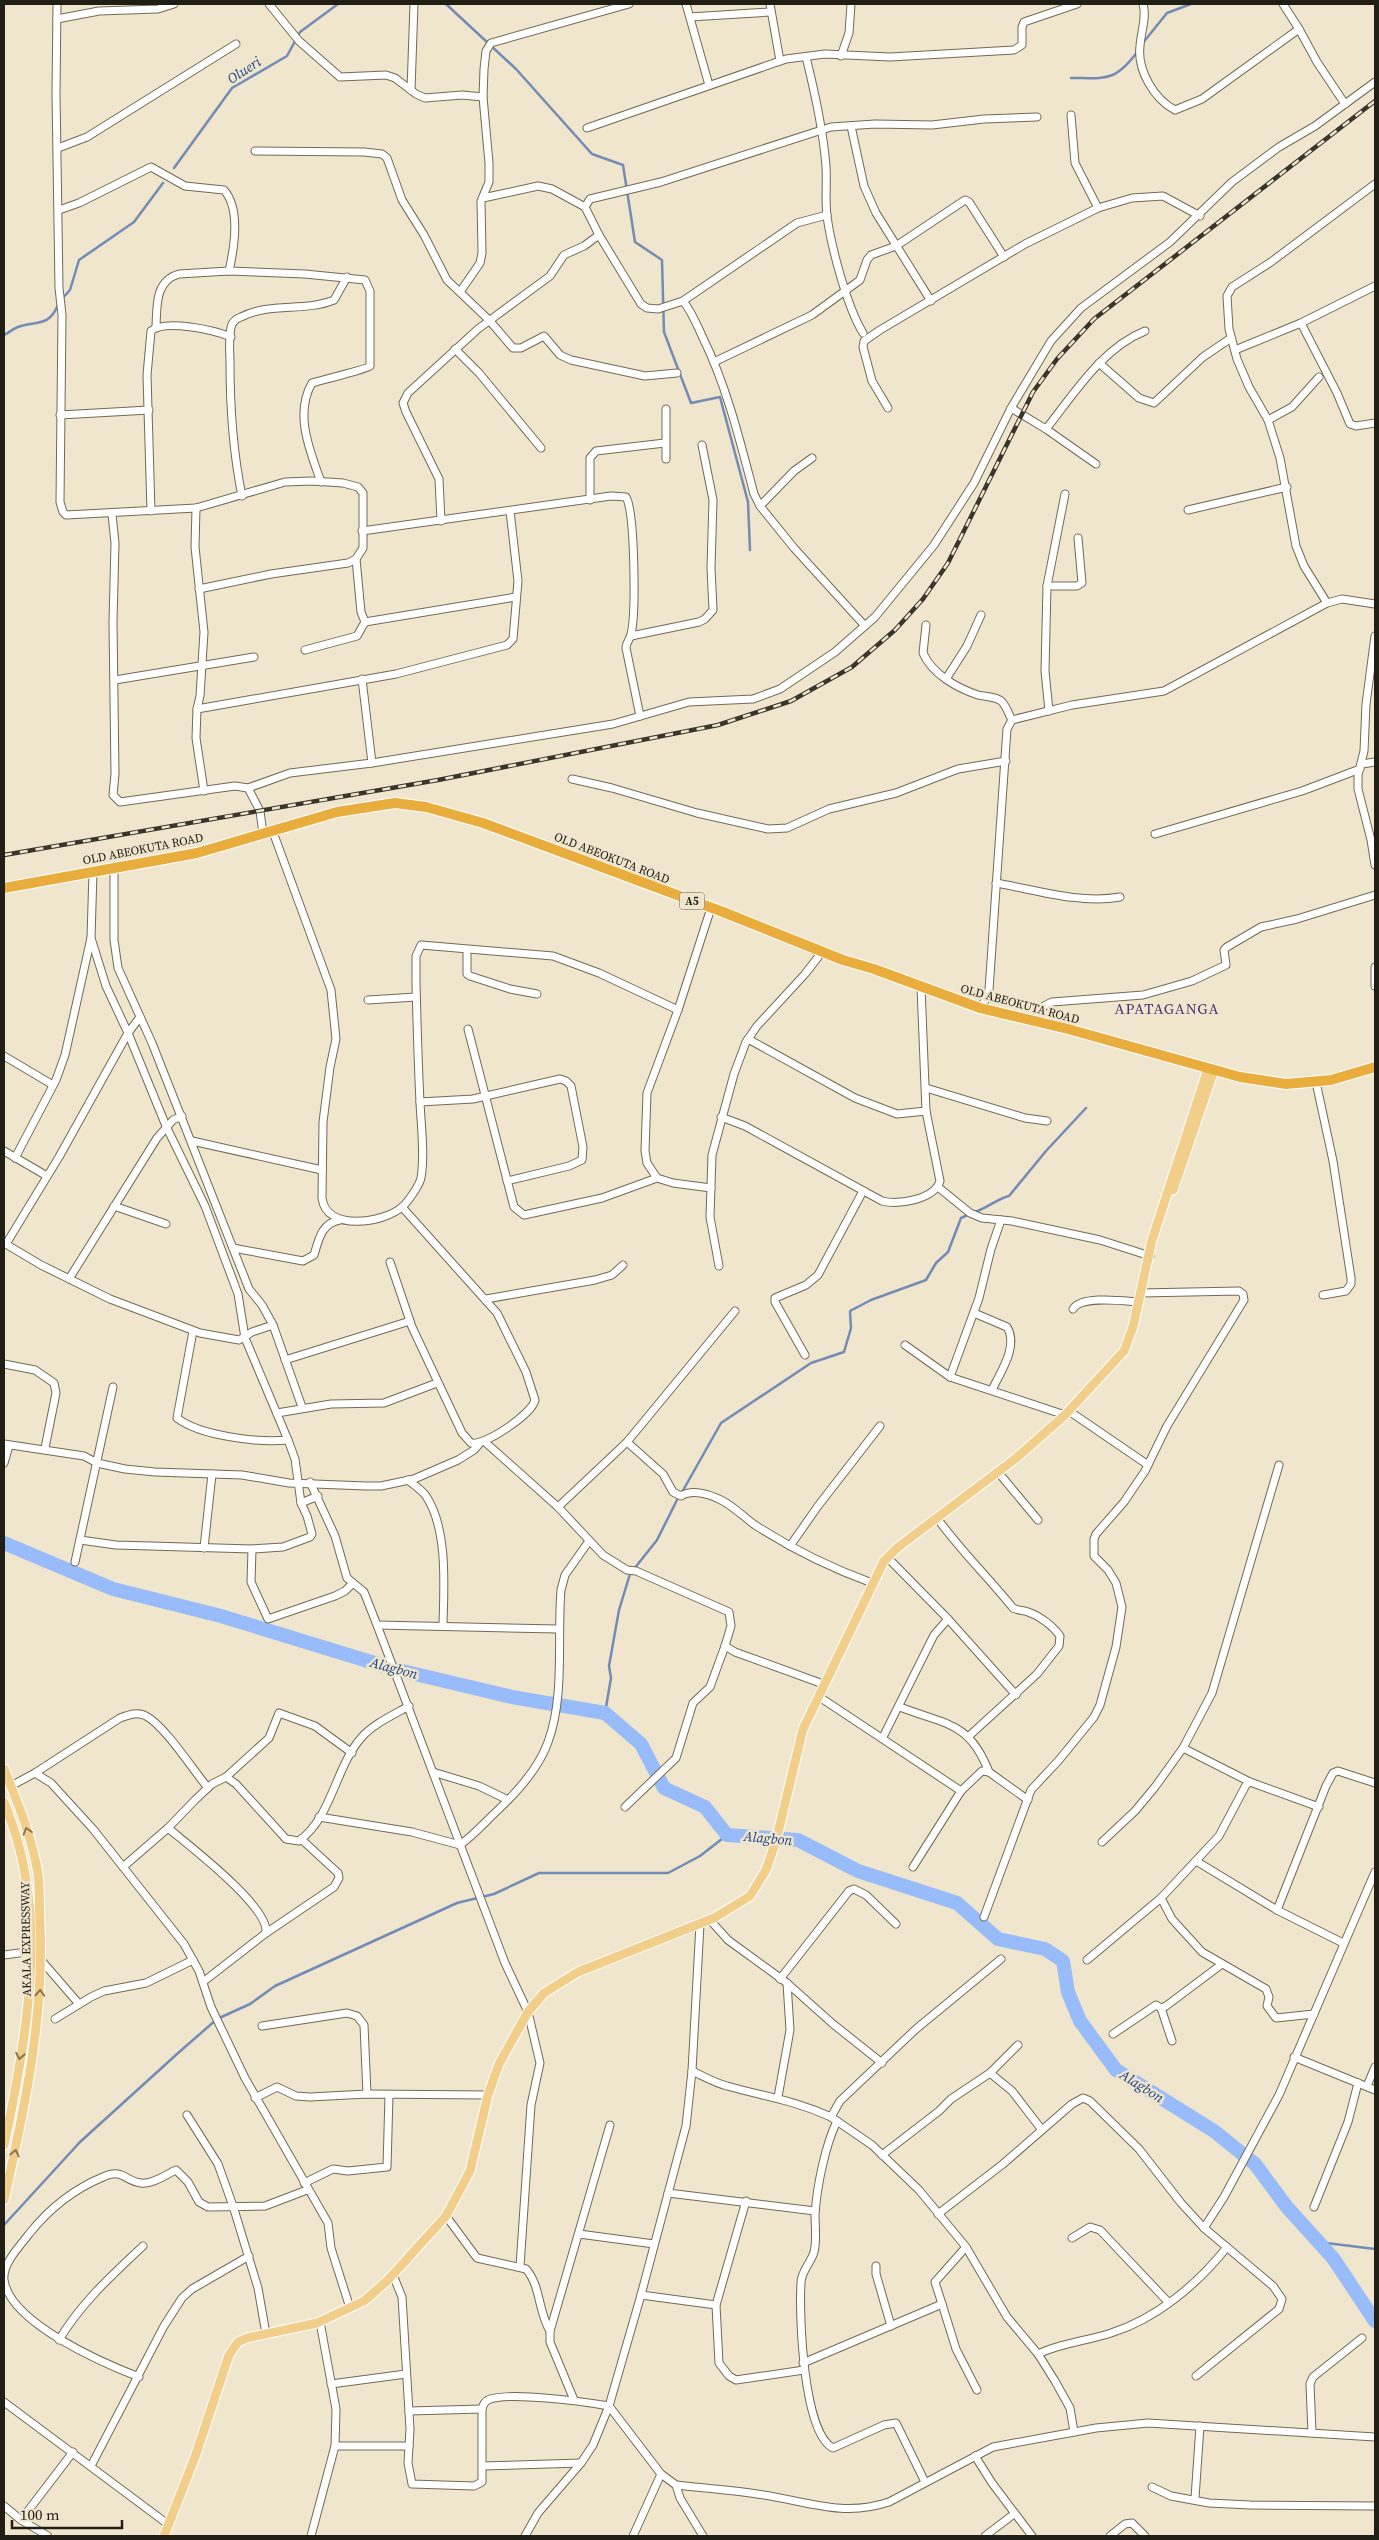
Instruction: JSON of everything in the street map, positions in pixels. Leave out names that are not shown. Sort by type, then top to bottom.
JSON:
[{"type":"highway","name":"OLD ABEOKUTA ROAD","points":[[4,888],[197,853],[338,812],[369,805],[395,803],[426,807],[483,823],[711,908],[822,952],[980,1008],[1059,1027],[1211,1070],[1286,1084],[1316,1082],[1354,1075],[1375,1067]]},
{"type":"main road","points":[[164,2536],[195,2458],[229,2355],[238,2342],[320,2322],[364,2301],[393,2275],[446,2216],[470,2171],[488,2094],[499,2064],[528,2012],[544,1993],[561,1980],[710,1920],[750,1896],[766,1870],[776,1841],[800,1737],[823,1684],[872,1583],[887,1557],[998,1472],[1067,1413],[1124,1352],[1133,1327],[1152,1240],[1177,1173],[1211,1070]]},
{"type":"main road","name":"AKALA EXPRESSWAY","points":[[4,1769],[28,1833],[38,1874],[41,1960],[38,2021],[18,2141],[4,2200]]},
{"type":"main road","name":"AKALA EXPRESSWAY","points":[[4,1802],[16,1836],[26,1876],[32,1950],[26,2019],[4,2145]]},
{"type":"street","points":[[57,4],[56,94],[59,288],[62,314],[60,415],[60,502],[62,512],[66,515],[112,514],[196,508],[285,482],[351,484],[361,490],[364,503],[363,548],[356,559],[348,563],[271,574],[199,589]]},
{"type":"street","points":[[57,19],[99,11],[158,9],[174,4]]},
{"type":"street","points":[[270,4],[297,39],[340,77],[386,75],[395,78],[410,90],[425,98],[462,95],[483,97]]},
{"type":"street","points":[[410,90],[414,4]]},
{"type":"street","points":[[460,292],[480,263],[483,198],[488,182],[489,163],[483,97],[486,51],[491,43],[615,6],[628,4]]},
{"type":"street","points":[[686,4],[709,84]]},
{"type":"street","points":[[770,4],[780,61]]},
{"type":"street","points":[[841,56],[849,33],[851,4]]},
{"type":"street","points":[[587,128],[647,109],[709,84],[780,61],[825,54],[890,57],[1014,50],[1022,45],[1022,27],[1024,22],[1076,4]]},
{"type":"street","points":[[1143,4],[1146,13],[1142,29],[1140,62],[1155,92],[1167,106],[1176,110],[1202,99],[1299,29]]},
{"type":"street","points":[[1283,4],[1344,104]]},
{"type":"street","points":[[690,17],[770,12]]},
{"type":"street","points":[[58,148],[87,136],[236,44]]},
{"type":"street","points":[[806,57],[821,130],[826,167],[827,215],[831,238],[847,291],[863,333]]},
{"type":"street","points":[[112,514],[115,543],[113,795],[120,802],[235,786],[248,788],[290,773],[372,764],[613,724],[689,702],[753,699],[780,690],[835,652],[865,626],[934,546],[974,483],[1011,408],[1051,341],[1081,308],[1144,262],[1200,216],[1240,176],[1279,147],[1314,126],[1375,82]]},
{"type":"street","points":[[1071,115],[1075,163],[1098,208]]},
{"type":"street","points":[[585,207],[590,200],[661,182],[821,130],[851,126],[932,125],[984,119],[1037,117]]},
{"type":"street","points":[[851,126],[864,186],[876,213],[931,301]]},
{"type":"street","points":[[255,151],[364,152],[382,154],[388,158],[408,211],[424,235],[447,280],[489,320],[513,348],[521,348],[544,336],[560,354],[571,360],[645,376],[677,373]]},
{"type":"street","points":[[59,210],[79,204],[151,167],[184,186],[226,192],[232,213],[236,241],[229,271]]},
{"type":"street","points":[[1327,603],[1301,560],[1296,546],[1287,487],[1280,458],[1268,420],[1249,387],[1231,338],[1227,296],[1232,288],[1271,262],[1375,184]]},
{"type":"street","points":[[483,198],[538,186],[567,196],[585,207],[599,235],[641,304],[647,308],[658,309],[683,301],[797,223],[827,215]]},
{"type":"street","points":[[888,408],[872,381],[863,347],[864,341],[1004,257],[1098,208],[1132,198],[1163,196],[1171,198],[1188,211],[1200,216]]},
{"type":"street","points":[[714,362],[812,315],[847,291],[862,278],[867,260],[871,255],[896,246],[965,200],[969,202],[1004,257]]},
{"type":"street","points":[[441,521],[439,479],[403,403],[408,393],[489,320],[550,276],[564,254],[584,246],[599,235]]},
{"type":"street","points":[[156,327],[158,295],[167,280],[179,274],[229,271],[347,277],[365,280],[370,291],[370,366],[365,370],[342,373],[312,383],[307,392],[305,429],[307,444],[321,482]]},
{"type":"street","points":[[242,496],[237,470],[230,399],[230,337],[232,325],[243,315],[262,309],[294,308],[334,300],[347,277]]},
{"type":"street","points":[[1235,350],[1301,323],[1373,287],[1375,296]]},
{"type":"street","points":[[683,301],[694,318],[714,362],[732,411],[754,494],[760,506],[794,548],[865,626]]},
{"type":"street","points":[[1301,323],[1337,393],[1350,424],[1356,426],[1375,423]]},
{"type":"street","points":[[152,511],[147,375],[151,331],[156,327],[187,327],[230,337]]},
{"type":"street","points":[[1046,429],[1099,363],[1126,339],[1144,331]]},
{"type":"street","points":[[1099,363],[1139,398],[1154,403],[1203,357],[1231,338]]},
{"type":"street","points":[[455,350],[479,373],[541,448]]},
{"type":"street","points":[[1268,420],[1292,408],[1319,377]]},
{"type":"street","points":[[1011,408],[1046,429],[1096,464]]},
{"type":"street","points":[[666,409],[666,459]]},
{"type":"street","points":[[60,415],[149,410]]},
{"type":"street","points":[[590,500],[590,458],[592,453],[665,443]]},
{"type":"street","points":[[631,636],[698,622],[705,619],[713,610],[711,568],[713,500],[702,445]]},
{"type":"street","points":[[760,506],[794,471],[812,458]]},
{"type":"street","points":[[1188,510],[1287,487]]},
{"type":"street","points":[[1049,710],[1045,671],[1047,586],[1065,494]]},
{"type":"street","points":[[362,531],[624,495],[627,499],[631,515],[632,542],[631,636],[626,643],[626,648],[640,716]]},
{"type":"street","points":[[196,508],[195,547],[204,632],[200,696],[196,709],[196,738],[204,791]]},
{"type":"street","points":[[196,709],[396,674],[507,645],[513,639],[518,581],[516,548],[510,511]]},
{"type":"street","points":[[1047,586],[1077,586],[1082,583],[1078,538]]},
{"type":"street","points":[[356,559],[361,612],[365,622]]},
{"type":"street","points":[[365,622],[516,597]]},
{"type":"street","points":[[980,1008],[989,990],[1007,729],[1012,720],[1049,710],[1164,690],[1327,603],[1342,599],[1375,604]]},
{"type":"street","points":[[946,679],[967,646],[981,615]]},
{"type":"street","points":[[304,650],[357,636],[365,622]]},
{"type":"street","points":[[926,625],[922,654],[955,686],[1003,702],[1012,720]]},
{"type":"street","points":[[1375,636],[1361,767],[1358,775],[1358,789],[1371,840],[1375,865]]},
{"type":"street","points":[[114,680],[254,657]]},
{"type":"street","points":[[362,679],[372,764]]},
{"type":"street","points":[[572,779],[612,788],[696,813],[768,829],[777,829],[787,828],[829,809],[896,793],[958,769],[1006,761]]},
{"type":"street","points":[[1155,834],[1302,791],[1375,762]]},
{"type":"street","points":[[248,788],[260,811],[331,990],[336,1040],[326,1091],[322,1204],[332,1217],[340,1220],[355,1221],[378,1217],[402,1207],[421,1179],[416,997],[416,956],[420,945],[553,956],[599,973],[678,1010]]},
{"type":"street","points":[[114,868],[116,956],[127,993],[140,1017],[182,1116],[249,1289],[262,1305],[273,1325],[302,1407]]},
{"type":"street","points":[[15,1158],[53,1085],[67,1046],[91,938],[93,872]]},
{"type":"street","points":[[996,883],[1066,897],[1106,900],[1120,897]]},
{"type":"street","points":[[1034,1022],[1044,1006],[1052,1002],[1134,997],[1192,980],[1226,965],[1224,950],[1226,947],[1261,927],[1297,919],[1375,895]]},
{"type":"street","points":[[710,1188],[662,1181],[657,1178],[647,1163],[645,1151],[647,1093],[678,1010],[711,908]]},
{"type":"street","points":[[80,1540],[116,1546],[252,1549],[283,1547],[312,1536],[311,1526],[301,1503],[296,1483],[295,1459],[245,1338],[238,1294],[205,1206],[166,1126],[128,1033],[106,986],[91,938]]},
{"type":"street","points":[[467,950],[466,968],[467,974],[470,976],[510,990],[537,994]]},
{"type":"street","points":[[719,1266],[710,1217],[712,1155],[734,1074],[748,1039],[822,952]]},
{"type":"street","points":[[1375,967],[1375,986]]},
{"type":"street","points":[[721,1117],[745,1126],[882,1201],[894,1204],[928,1195],[938,1187],[940,1181],[926,1111],[922,988]]},
{"type":"street","points":[[368,1000],[416,997]]},
{"type":"street","points":[[140,1017],[128,1033],[47,1176],[5,1243],[69,1279],[110,1299],[193,1331],[229,1340],[245,1338],[252,1332],[273,1325]]},
{"type":"street","points":[[468,1028],[514,1207],[524,1215],[528,1216],[602,1198],[657,1178]]},
{"type":"street","points":[[748,1039],[855,1098],[897,1114],[926,1111]]},
{"type":"street","points":[[4,1056],[53,1085]]},
{"type":"street","points":[[420,1102],[447,1102],[485,1096],[560,1079],[566,1081],[570,1086],[583,1147],[582,1160],[568,1166],[507,1181]]},
{"type":"street","points":[[1316,1082],[1333,1161],[1351,1278],[1351,1284],[1346,1291],[1323,1295]]},
{"type":"street","points":[[926,1088],[1025,1118],[1047,1121]]},
{"type":"street","points":[[69,1279],[166,1126],[182,1116]]},
{"type":"street","points":[[192,1141],[322,1170]]},
{"type":"street","points":[[4,1151],[47,1176]]},
{"type":"street","points":[[938,1187],[970,1213],[982,1218],[1001,1220],[1100,1240],[1150,1254]]},
{"type":"street","points":[[805,1355],[775,1302],[775,1298],[806,1285],[818,1275],[863,1191]]},
{"type":"street","points":[[114,1206],[166,1224]]},
{"type":"street","points":[[4,1462],[6,1445],[45,1448],[84,1456],[97,1462],[155,1472],[242,1474],[296,1483],[381,1486],[408,1480],[458,1460],[474,1450],[482,1442],[530,1411],[535,1400],[511,1337],[486,1299],[402,1207]]},
{"type":"street","points":[[233,1248],[303,1261],[314,1254],[320,1236],[328,1224],[340,1220]]},
{"type":"street","points":[[950,1377],[974,1313],[1001,1220]]},
{"type":"street","points":[[390,1262],[410,1322],[462,1433],[471,1443],[482,1442],[558,1507],[603,1555],[627,1570],[636,1571],[729,1612],[731,1626],[725,1646],[710,1687],[693,1702],[676,1758],[625,1807]]},
{"type":"street","points":[[486,1299],[595,1280],[612,1275],[623,1265]]},
{"type":"street","points":[[238,1294],[249,1289]]},
{"type":"street","points":[[984,1917],[1031,1790],[1059,1760],[1094,1717],[1100,1705],[1116,1648],[1122,1608],[1116,1583],[1108,1570],[1094,1556],[1094,1539],[1102,1526],[1124,1502],[1148,1465],[1167,1426],[1244,1300],[1243,1294],[1239,1291],[1090,1300],[1080,1302],[1073,1309]]},
{"type":"street","points":[[558,1507],[627,1442],[735,1311]]},
{"type":"street","points":[[974,1313],[1007,1327],[1010,1332],[1008,1357],[992,1390]]},
{"type":"street","points":[[285,1360],[410,1322]]},
{"type":"street","points":[[193,1331],[187,1372],[177,1418],[216,1434],[240,1439],[288,1440]]},
{"type":"street","points":[[904,1345],[950,1377],[1067,1413],[1148,1465]]},
{"type":"street","points":[[4,1364],[35,1370],[54,1383],[56,1393],[45,1448]]},
{"type":"street","points":[[277,1413],[302,1407],[330,1404],[384,1403],[438,1383]]},
{"type":"street","points":[[74,1562],[113,1387]]},
{"type":"street","points":[[790,1546],[818,1506],[880,1426]]},
{"type":"street","points":[[627,1442],[663,1474],[673,1492],[681,1496],[692,1492],[708,1494],[722,1500],[756,1525],[790,1546],[839,1571],[872,1583]]},
{"type":"street","points":[[1102,1842],[1139,1806],[1183,1748],[1212,1693],[1279,1465]]},
{"type":"street","points":[[998,1472],[1038,1520]]},
{"type":"street","points":[[204,1548],[212,1474]]},
{"type":"street","points":[[408,1480],[425,1494],[431,1505],[440,1536],[443,1559],[442,1624]]},
{"type":"street","points":[[310,1482],[335,1536],[347,1578],[364,1592],[506,1963],[528,2012],[540,2063],[531,2105],[520,2266]]},
{"type":"street","points":[[301,1503],[318,1496]]},
{"type":"street","points":[[937,1518],[959,1548],[988,1577],[1013,1608],[1019,1612],[1027,1611],[1054,1628],[1060,1636],[1059,1646],[1037,1674],[969,1736]]},
{"type":"street","points":[[460,1845],[475,1834],[508,1800],[536,1766],[548,1742],[555,1712],[561,1590],[565,1575],[589,1541]]},
{"type":"street","points":[[252,1549],[250,1582],[268,1619],[335,1596],[346,1591],[352,1584]]},
{"type":"street","points":[[887,1557],[948,1619],[1016,1695]]},
{"type":"street","points":[[883,1737],[900,1707],[934,1635],[948,1619]]},
{"type":"street","points":[[377,1625],[442,1624],[558,1629]]},
{"type":"street","points":[[725,1646],[735,1652],[823,1684]]},
{"type":"street","points":[[818,1696],[961,1790]]},
{"type":"street","points":[[226,1777],[236,1784],[286,1839],[292,1842],[301,1839],[319,1817],[361,1738],[373,1728],[409,1706]]},
{"type":"street","points":[[900,1707],[936,1721],[951,1724],[969,1736],[989,1772],[1028,1800]]},
{"type":"street","points":[[123,1867],[168,1828],[208,1788],[226,1777],[269,1738],[275,1719],[280,1713],[315,1726],[352,1752]]},
{"type":"street","points":[[11,1786],[35,1773],[120,1718],[129,1714],[138,1714],[146,1715],[162,1731],[208,1788]]},
{"type":"street","points":[[1183,1748],[1250,1782],[1319,1807]]},
{"type":"street","points":[[913,1867],[961,1790],[982,1771],[989,1772]]},
{"type":"street","points":[[1277,1910],[1326,1786],[1333,1773],[1338,1771],[1375,1783]]},
{"type":"street","points":[[433,1772],[479,1786],[508,1800]]},
{"type":"street","points":[[35,1773],[51,1783],[123,1867],[184,1944],[194,1960],[211,2007],[256,2098],[330,2229],[331,2248],[350,2308]]},
{"type":"street","points":[[1087,1960],[1161,1898],[1219,1836],[1246,1785],[1250,1782]]},
{"type":"street","points":[[319,1817],[412,1832],[460,1845]]},
{"type":"street","points":[[168,1828],[243,1893],[265,1925],[266,1933]]},
{"type":"street","points":[[203,1982],[266,1933],[331,1890],[337,1882],[339,1878],[335,1870],[301,1839]]},
{"type":"street","points":[[1196,1861],[1277,1910],[1343,1943]]},
{"type":"street","points":[[1204,2228],[1279,2095],[1294,2057],[1327,1988],[1343,1943],[1375,1872]]},
{"type":"street","points":[[780,1979],[804,1951],[840,1900],[854,1889],[866,1895],[896,1924]]},
{"type":"street","points":[[1161,1898],[1172,1919],[1202,1952],[1266,1989],[1269,1997],[1267,2006],[1276,2018],[1314,2014]]},
{"type":"street","points":[[710,1920],[728,1940],[787,1984],[882,2063]]},
{"type":"street","points":[[525,2536],[538,2513],[581,2463],[593,2445],[609,2406],[641,2295],[686,2126],[692,2071],[700,1924]]},
{"type":"street","points":[[4,1955],[19,1953]]},
{"type":"street","points":[[926,2482],[896,2423],[884,2425],[842,2445],[830,2446],[812,2410],[807,2395],[801,2281],[814,2252],[816,2211],[834,2119],[840,2101],[916,2030],[1001,1958]]},
{"type":"street","points":[[41,1960],[79,2004]]},
{"type":"street","points":[[55,2019],[104,1991],[146,1983],[194,1960]]},
{"type":"street","points":[[1161,2008],[1222,1964]]},
{"type":"street","points":[[778,2097],[790,2030],[787,1984]]},
{"type":"street","points":[[1113,2034],[1156,2005],[1161,2008],[1172,2041]]},
{"type":"street","points":[[262,2026],[347,2013],[357,2016],[364,2025],[367,2094]]},
{"type":"street","points":[[882,2155],[926,2122],[951,2099],[990,2073],[1018,2045]]},
{"type":"street","points":[[1294,2057],[1375,2090]]},
{"type":"street","points":[[1367,2086],[1375,2067]]},
{"type":"street","points":[[692,2071],[726,2086],[778,2097],[804,2105],[834,2119],[872,2145],[919,2190],[966,2247],[1007,2317],[1038,2354],[1070,2408],[1074,2432]]},
{"type":"street","points":[[990,2073],[1012,2091],[1042,2130]]},
{"type":"street","points":[[1314,2207],[1348,2122],[1358,2093],[1358,2083]]},
{"type":"street","points":[[256,2098],[277,2087],[296,2096],[310,2098],[367,2094],[488,2094]]},
{"type":"street","points":[[304,2183],[333,2169],[348,2171],[387,2167],[389,2095]]},
{"type":"street","points":[[938,2214],[968,2193],[1072,2104],[1083,2098],[1090,2101],[1135,2144],[1181,2203],[1204,2228],[1273,2286],[1282,2299],[1279,2308],[1196,2376]]},
{"type":"street","points":[[187,2115],[218,2164],[249,2256],[266,2334]]},
{"type":"street","points":[[574,2400],[550,2342],[550,2331],[610,2125]]},
{"type":"street","points":[[138,2377],[85,2355],[59,2340],[14,2301],[4,2280],[6,2268],[15,2252],[36,2225],[59,2203],[84,2186],[115,2173],[123,2174],[140,2183],[146,2183],[176,2170],[184,2176],[203,2206],[266,2206],[307,2190]]},
{"type":"street","points":[[668,2193],[816,2211]]},
{"type":"street","points":[[746,2201],[716,2305],[718,2363],[729,2376],[746,2380],[804,2366],[942,2304]]},
{"type":"street","points":[[446,2216],[477,2258],[498,2264],[520,2266],[532,2275],[543,2318],[550,2331]]},
{"type":"street","points":[[1072,2238],[1090,2227],[1100,2230],[1169,2303]]},
{"type":"street","points":[[579,2234],[654,2244]]},
{"type":"street","points":[[59,2340],[71,2320],[86,2303],[143,2246]]},
{"type":"street","points":[[966,2247],[935,2282],[956,2348],[977,2390]]},
{"type":"street","points":[[1038,2354],[1051,2347],[1109,2334],[1132,2326],[1169,2303],[1214,2263],[1227,2248]]},
{"type":"street","points":[[91,2466],[164,2326],[182,2298],[192,2289],[249,2256]]},
{"type":"street","points":[[876,2266],[876,2274],[891,2326]]},
{"type":"street","points":[[393,2275],[402,2298],[409,2411],[410,2475],[414,2485],[479,2486],[482,2482],[483,2466],[482,2409],[485,2402],[497,2398],[574,2400],[609,2406],[661,2474],[676,2485],[758,2494],[825,2508],[850,2509],[873,2507],[889,2502],[992,2447],[1074,2432],[1148,2423],[1375,2437]]},
{"type":"street","points":[[641,2295],[716,2305]]},
{"type":"street","points":[[311,2536],[336,2446],[336,2409],[320,2322]]},
{"type":"street","points":[[1312,2433],[1310,2384],[1313,2377],[1362,2338]]},
{"type":"street","points":[[331,2384],[406,2374]]},
{"type":"street","points":[[4,2402],[169,2525]]},
{"type":"street","points":[[409,2411],[482,2409]]},
{"type":"street","points":[[1196,2498],[1200,2426]]},
{"type":"street","points":[[336,2446],[409,2446]]},
{"type":"street","points":[[21,2520],[73,2452]]},
{"type":"street","points":[[975,2456],[1014,2514],[1032,2536]]},
{"type":"street","points":[[483,2466],[581,2463]]},
{"type":"street","points":[[633,2536],[661,2474]]},
{"type":"street","points":[[676,2485],[680,2498],[703,2536]]},
{"type":"street","points":[[1152,2487],[1185,2500],[1196,2498],[1209,2503],[1375,2506]]},
{"type":"street","points":[[4,2506],[21,2520],[48,2536]]},
{"type":"street","points":[[985,2536],[1014,2514]]},
{"type":"street","points":[[1110,2536],[1125,2524],[1132,2523],[1145,2536]]},
{"type":"waterway","name":"Olueri","points":[[174,168],[232,88],[287,56],[300,32],[338,4]]},
{"type":"waterway","points":[[446,4],[516,69],[592,154],[623,165],[635,242],[662,260],[664,332],[691,403],[720,397],[748,502],[750,550]]},
{"type":"waterway","points":[[1142,44],[1167,13],[1191,4]]},
{"type":"waterway","points":[[1071,78],[1102,78],[1109,76],[1123,68],[1138,51]]},
{"type":"waterway","name":"Olueri","points":[[61,300],[70,290],[79,260],[134,222],[163,183]]},
{"type":"waterway","name":"Olueri","points":[[4,335],[18,327],[46,320],[58,305]]},
{"type":"waterway","points":[[975,1212],[1009,1196],[1046,1151],[1086,1108]]},
{"type":"waterway","points":[[681,1494],[721,1423],[811,1363],[844,1352],[851,1328],[850,1311],[871,1300],[926,1280],[936,1263],[948,1252],[961,1218],[970,1214]]},
{"type":"waterway","points":[[634,1569],[657,1540],[678,1498]]},
{"type":"waterway","name":"Alagbon","points":[[4,1543],[113,1589],[221,1616],[394,1669],[512,1697],[605,1713],[641,1744],[664,1788],[705,1807],[727,1835],[798,1840],[858,1871],[957,1903],[998,1939],[1045,1949],[1063,1961],[1068,1992],[1080,2021],[1116,2070],[1214,2131],[1255,2164],[1286,2206],[1333,2258],[1375,2321]]},
{"type":"waterway","points":[[605,1713],[611,1678],[609,1666],[619,1610],[630,1574]]},
{"type":"waterway","points":[[4,2225],[80,2142],[177,2054],[217,2019],[250,2004],[275,1986],[457,1903],[494,1894],[539,1873],[668,1873],[700,1856],[727,1835]]},
{"type":"waterway","points":[[1318,2242],[1375,2249]]},
{"type":"railway","points":[[4,855],[438,780],[718,725],[791,701],[852,667],[895,630],[923,599],[948,563],[1033,392],[1057,359],[1094,319],[1375,101]]},
{"type":"district","name":"APATAGANGA","points":[[1167,1008]]}]
